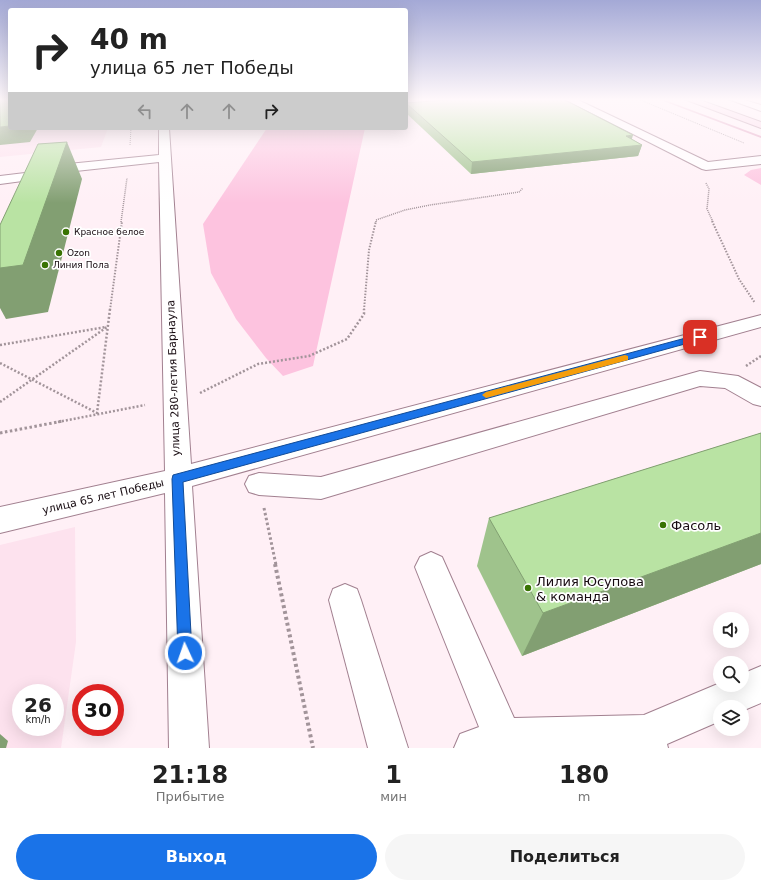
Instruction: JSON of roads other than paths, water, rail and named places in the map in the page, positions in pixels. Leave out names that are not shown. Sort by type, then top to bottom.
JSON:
[{"type":"street","name":"улица 280-летия Барнаула","points":[[164,134],[189,748]]},
{"type":"street","points":[[640,134],[706,166],[761,160]]},
{"type":"street","points":[[18,191],[27,172],[164,158]]},
{"type":"street","points":[[0,180],[25,177]]},
{"type":"street","name":"улица 65 лет Победы","points":[[0,520],[177,479],[759,313]]},
{"type":"street","points":[[259,484],[321,488],[700,378],[730,381],[761,398]]},
{"type":"street","points":[[431,567],[488,743],[646,741],[761,684]]},
{"type":"street","points":[[345,600],[388,748]]},
{"type":"waterway","points":[[753,134],[761,137]]},
{"type":"place","name":"Красное белое","points":[[66,232]]},
{"type":"place","name":"Ozon","points":[[59,253]]},
{"type":"place","name":"Линия Пола","points":[[45,265]]},
{"type":"place","name":"Фасоль","points":[[663,525]]},
{"type":"place","name":"Лилия Юсупова & команда","points":[[528,588]]}]
